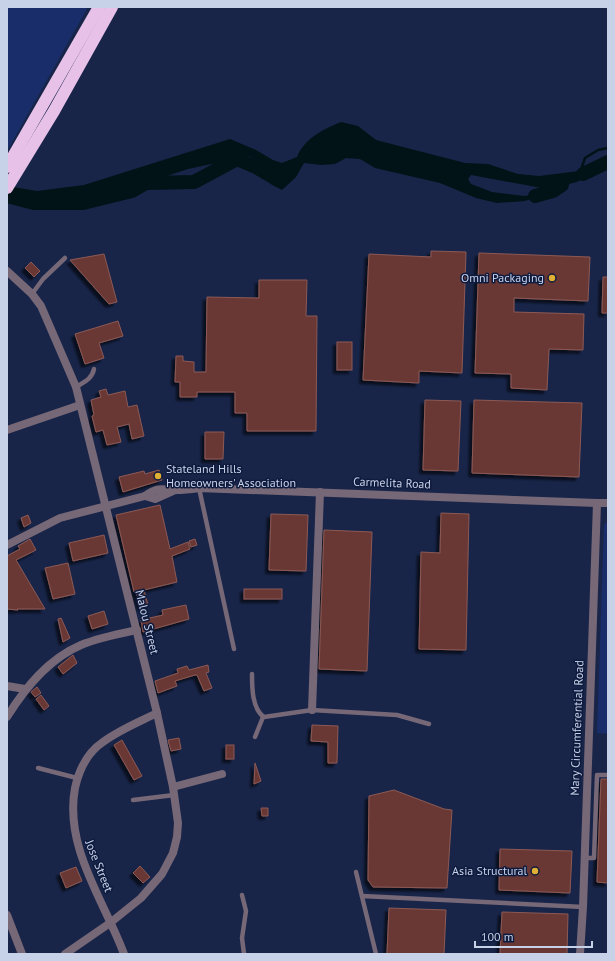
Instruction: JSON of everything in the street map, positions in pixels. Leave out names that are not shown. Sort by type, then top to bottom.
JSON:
[{"type":"highway","points":[[7,188],[48,110],[99,7]]},
{"type":"highway","points":[[7,167],[48,110],[112,7]]},
{"type":"street","name":"Malou Street","points":[[7,271],[32,294],[44,313],[76,387],[157,713],[174,791],[178,823],[177,837],[173,853],[162,874],[141,898],[110,923],[65,954]]},
{"type":"street","points":[[7,430],[80,405]]},
{"type":"street","name":"Carmelita Road","points":[[7,545],[60,518],[145,496],[154,491],[165,488],[175,490],[199,488],[608,503]]},
{"type":"street","points":[[312,710],[320,492]]},
{"type":"street","name":"Mary Circumferential Road","points":[[580,954],[585,858],[597,502]]},
{"type":"street","points":[[7,717],[25,689],[55,661],[79,646],[137,630]]},
{"type":"street","points":[[7,686],[25,689]]},
{"type":"street","name":"Jose Street","points":[[124,954],[84,863],[76,841],[73,819],[74,798],[77,778],[92,752],[103,742],[157,713]]},
{"type":"street","points":[[174,791],[222,774]]},
{"type":"street","points":[[7,915],[22,954]]},
{"type":"lane","points":[[32,294],[43,279],[65,258]]},
{"type":"lane","points":[[76,387],[89,379],[93,374],[94,369]]},
{"type":"lane","points":[[199,488],[234,649]]},
{"type":"lane","points":[[252,674],[255,703],[263,717]]},
{"type":"lane","points":[[263,717],[273,717],[312,710],[397,715],[429,724]]},
{"type":"lane","points":[[255,737],[263,717]]},
{"type":"lane","points":[[38,768],[77,778]]},
{"type":"lane","points":[[585,858],[594,858],[597,775],[608,775]]},
{"type":"lane","points":[[133,800],[174,791]]},
{"type":"lane","points":[[356,872],[376,954]]},
{"type":"lane","points":[[242,895],[246,911],[242,938],[244,954]]},
{"type":"lane","points":[[362,896],[583,907]]},
{"type":"shaded area","points":[[7,7],[88,7],[7,151]]},
{"type":"shaded area","points":[[341,122],[358,126],[376,140],[465,163],[488,164],[518,174],[539,176],[587,170],[608,162],[608,164],[577,182],[547,189],[471,175],[468,179],[471,184],[492,192],[524,196],[553,191],[525,201],[497,203],[476,198],[440,183],[375,168],[360,159],[346,158],[335,164],[321,165],[304,163],[296,177],[282,190],[271,184],[264,167],[249,156],[188,169],[146,183],[132,191],[83,203],[34,203],[7,196],[7,186],[37,191],[84,185],[230,139],[282,163],[297,157],[300,150],[315,135]]},
{"type":"shaded area","points":[[608,521],[608,734],[597,733],[604,525]]},
{"type":"building","points":[[431,251],[466,252],[462,373],[419,371],[419,383],[363,380],[369,254],[431,257]]},
{"type":"building","points":[[479,253],[590,257],[588,301],[514,298],[514,312],[584,314],[583,350],[549,349],[547,390],[511,388],[511,374],[475,373]]},
{"type":"building","points":[[104,254],[117,302],[109,304],[70,260]]},
{"type":"building","points":[[31,262],[40,271],[34,277],[25,268]]},
{"type":"building","points":[[603,277],[608,277],[608,313],[602,313]]},
{"type":"building","points":[[259,280],[307,280],[306,316],[317,316],[316,431],[247,431],[247,413],[235,413],[235,392],[197,392],[197,397],[180,397],[180,382],[175,382],[176,356],[183,356],[183,361],[194,362],[194,372],[206,372],[207,297],[259,298]]},
{"type":"building","points":[[118,321],[123,336],[99,343],[104,358],[85,364],[75,334]]},
{"type":"building","points":[[337,342],[352,342],[352,370],[337,370]]},
{"type":"building","points":[[106,389],[108,395],[125,391],[128,407],[137,405],[144,436],[132,439],[129,424],[117,427],[121,442],[107,445],[103,430],[96,432],[92,416],[94,415],[91,400],[101,397],[99,391]]},
{"type":"building","points":[[425,400],[461,401],[458,471],[423,470]]},
{"type":"building","points":[[474,400],[582,403],[579,477],[472,473]]},
{"type":"building","points":[[205,432],[224,432],[223,459],[205,459]]},
{"type":"building","points":[[159,470],[162,480],[123,492],[119,477],[144,471],[145,474]]},
{"type":"building","points":[[160,505],[170,549],[188,542],[190,549],[172,556],[177,582],[144,590],[148,605],[141,607],[136,592],[134,592],[116,515]]},
{"type":"building","points":[[441,513],[469,514],[466,650],[419,649],[421,552],[440,553]]},
{"type":"building","points":[[271,514],[308,515],[306,571],[269,570]]},
{"type":"building","points":[[28,515],[31,523],[24,527],[21,518]]},
{"type":"building","points":[[324,530],[372,532],[367,671],[319,669]]},
{"type":"building","points":[[104,535],[108,553],[73,561],[69,543]]},
{"type":"building","points":[[30,539],[36,550],[16,560],[45,609],[7,609],[7,556],[20,549],[18,546]]},
{"type":"building","points":[[195,539],[197,545],[191,547],[189,541]]},
{"type":"building","points":[[68,563],[75,594],[53,599],[45,568]]},
{"type":"building","points":[[244,589],[282,589],[282,599],[244,599]]},
{"type":"building","points":[[186,605],[189,619],[143,632],[141,620],[163,615],[162,610]]},
{"type":"building","points":[[104,611],[108,624],[92,629],[88,616]]},
{"type":"building","points":[[61,618],[70,638],[63,642],[58,619]]},
{"type":"building","points":[[73,655],[77,663],[63,674],[58,667]]},
{"type":"building","points":[[208,665],[209,672],[206,673],[212,688],[204,691],[197,675],[195,675],[175,681],[177,686],[158,693],[155,681],[178,673],[177,669],[187,666],[189,670]]},
{"type":"building","points":[[37,687],[41,693],[35,697],[31,692]]},
{"type":"building","points":[[41,695],[49,706],[44,710],[36,699]]},
{"type":"building","points":[[312,725],[338,726],[337,763],[328,763],[328,742],[311,741]]},
{"type":"building","points":[[179,738],[181,749],[171,751],[168,740]]},
{"type":"building","points":[[122,740],[142,776],[134,780],[114,745]]},
{"type":"building","points":[[226,745],[234,745],[234,759],[226,759]]},
{"type":"building","points":[[255,763],[261,781],[254,784]]},
{"type":"building","points":[[601,779],[608,779],[608,883],[597,882]]},
{"type":"building","points":[[394,790],[444,809],[452,810],[447,888],[373,887],[368,880],[369,796]]},
{"type":"building","points":[[261,808],[268,808],[268,816],[262,816]]},
{"type":"building","name":"Asia Structural","points":[[500,849],[572,851],[570,893],[499,890]]},
{"type":"building","points":[[140,866],[150,877],[143,883],[133,873]]},
{"type":"building","points":[[76,867],[82,881],[66,888],[60,873]]},
{"type":"building","points":[[389,908],[446,910],[444,954],[387,954]]},
{"type":"building","points":[[502,912],[568,914],[567,954],[500,954]]},
{"type":"waterway","points":[[580,173],[585,158],[598,150],[608,148]]},
{"type":"waterway","points":[[7,196],[34,203],[83,203],[132,191],[146,183],[194,182],[237,159],[256,167],[278,180],[283,175]]},
{"type":"waterway","points":[[583,174],[608,162]]},
{"type":"waterway","points":[[535,196],[553,191],[562,185]]},
{"type":"place","name":"Omni Packaging","points":[[552,278]]},
{"type":"place","name":"Stateland Hills Homeowners' Association","points":[[158,476]]},
{"type":"place","name":"Asia Structural","points":[[535,871]]}]
